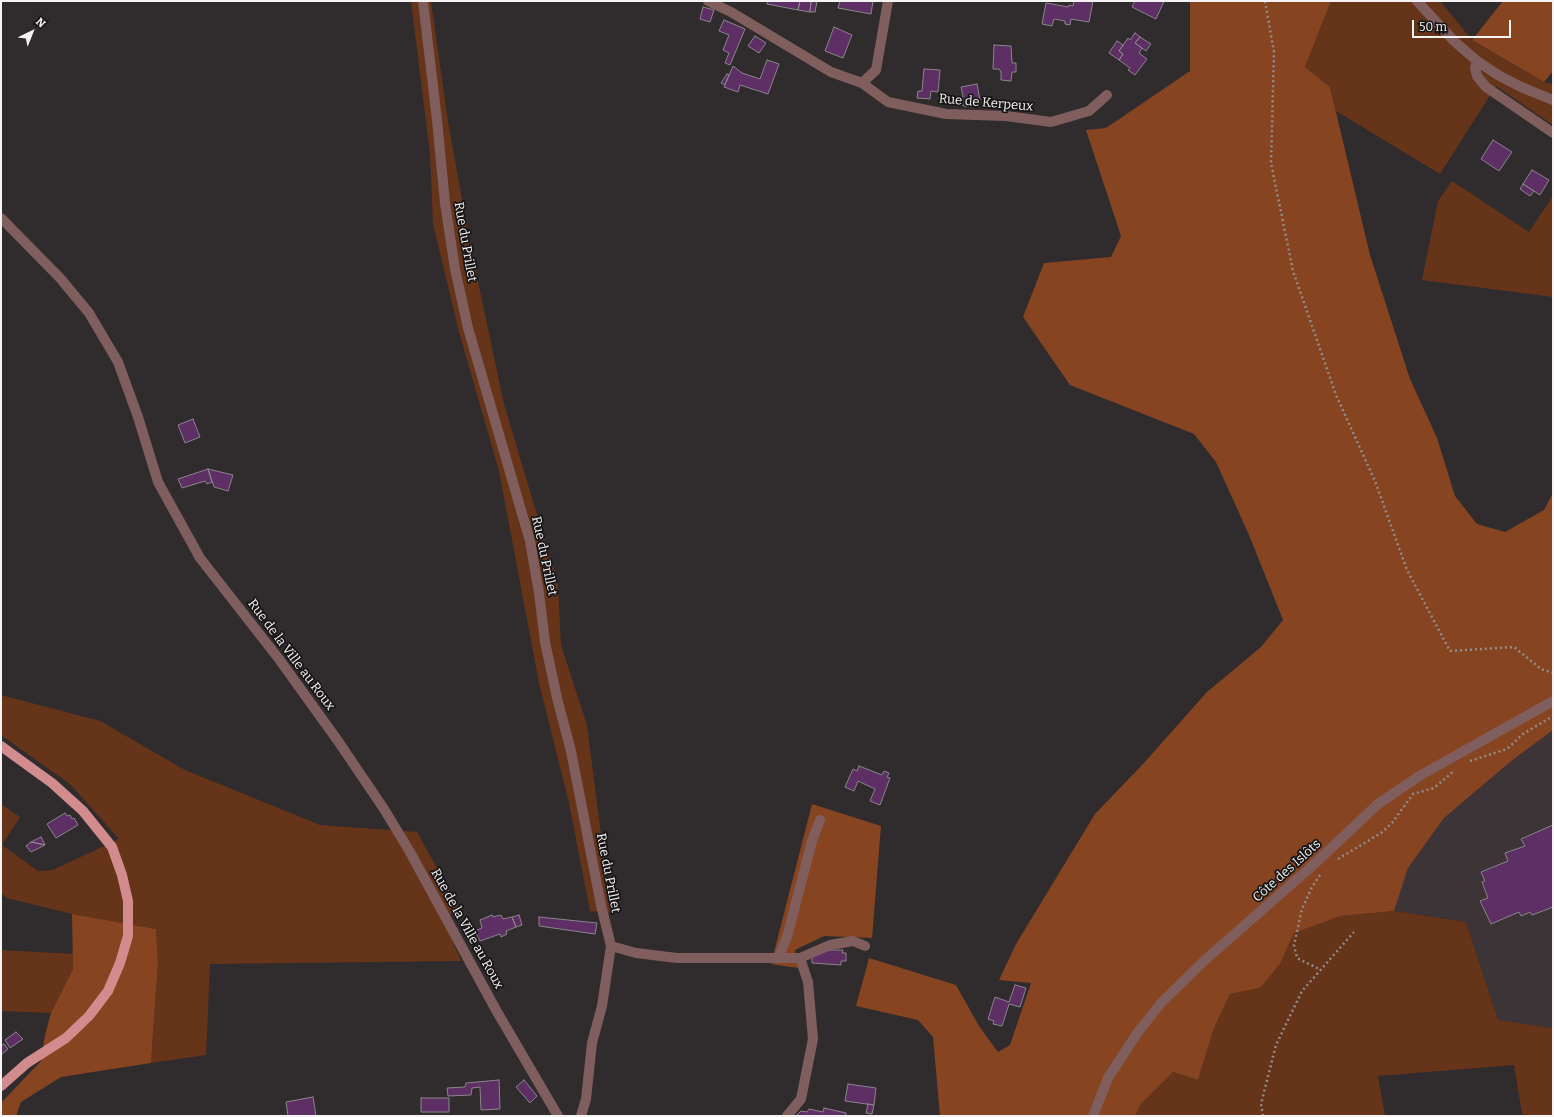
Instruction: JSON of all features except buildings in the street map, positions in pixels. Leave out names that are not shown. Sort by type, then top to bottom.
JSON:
[{"type":"main road","points":[[1,746],[52,783],[83,811],[112,847],[122,875],[128,901],[128,936],[120,963],[108,991],[89,1016],[66,1038],[27,1063],[1,1086]]},
{"type":"street","name":"Rue du Prillet","points":[[422,1],[437,120],[444,203],[456,269],[468,328],[530,542],[539,593],[545,642],[557,698],[571,751],[601,905],[611,946],[602,1006],[592,1043],[586,1099],[582,1116]]},
{"type":"street","name":"Rue de Kerpeux","points":[[708,1],[731,12],[831,72],[862,83],[888,102],[946,114],[1006,116],[1051,122],[1089,111],[1107,95]]},
{"type":"street","points":[[862,83],[876,70],[888,1]]},
{"type":"street","points":[[1417,1],[1454,42],[1477,61],[1498,75],[1521,87],[1553,100]]},
{"type":"street","points":[[1477,61],[1475,68],[1477,76],[1486,87],[1553,133]]},
{"type":"street","name":"Rue de la Ville au Roux","points":[[1,218],[60,278],[89,313],[118,362],[138,417],[158,482],[196,551],[279,659],[329,728],[384,809],[410,852],[496,1010],[558,1116]]},
{"type":"street","name":"Côte des Islôts","points":[[1093,1116],[1108,1078],[1138,1032],[1162,1002],[1205,960],[1311,867],[1378,804],[1421,775],[1553,701]]},
{"type":"street","points":[[778,958],[787,937],[812,841],[820,820]]},
{"type":"street","points":[[611,946],[636,953],[677,958],[800,958],[830,945],[853,940],[865,946]]},
{"type":"street","points":[[788,1116],[801,1098],[813,1039],[808,982],[800,958]]},
{"type":"path","points":[[1266,1],[1274,52],[1271,163],[1293,271],[1336,395],[1375,480],[1407,570],[1450,651],[1514,647],[1541,669],[1553,673]]},
{"type":"path","points":[[1469,762],[1507,749],[1523,734],[1553,716]]},
{"type":"path","points":[[1336,860],[1381,833],[1392,824],[1414,794],[1434,788],[1457,768]]},
{"type":"path","points":[[1320,874],[1302,909],[1294,945],[1296,958],[1321,970]]},
{"type":"path","points":[[1263,1116],[1261,1104],[1276,1045],[1302,991],[1354,932]]},
{"type":"shaded area","points":[[411,1],[431,1],[448,122],[470,244],[504,404],[558,585],[561,645],[587,725],[611,913],[590,911],[569,803],[539,683],[499,471],[459,332],[433,224],[430,153]]},
{"type":"shaded area","points":[[1190,1],[1331,1],[1305,67],[1330,87],[1370,255],[1410,379],[1437,438],[1455,496],[1477,524],[1505,532],[1544,510],[1553,493],[1553,730],[1510,762],[1444,818],[1408,868],[1394,911],[1341,916],[1294,933],[1280,964],[1260,988],[1230,994],[1214,1028],[1198,1080],[1173,1072],[1141,1104],[1135,1116],[940,1116],[933,1037],[918,1020],[856,1006],[869,958],[956,985],[979,1026],[998,1052],[1010,1045],[1031,983],[999,980],[1016,944],[1095,814],[1143,764],[1207,692],[1261,647],[1283,620],[1249,535],[1216,462],[1194,434],[1070,385],[1023,317],[1044,263],[1111,257],[1121,236],[1086,130],[1106,128],[1190,71]]},
{"type":"shaded area","points":[[1331,1],[1440,1],[1472,40],[1544,82],[1553,84],[1553,125],[1496,86],[1440,174],[1336,111],[1330,87],[1305,67]]},
{"type":"shaded area","points":[[1503,1],[1553,1],[1553,71],[1544,82],[1472,40]]},
{"type":"shaded area","points":[[1452,181],[1529,232],[1553,196],[1553,297],[1422,280],[1438,201]]},
{"type":"shaded area","points":[[1,695],[100,721],[185,770],[320,825],[417,832],[462,913],[441,915],[461,961],[210,964],[206,1055],[151,1063],[158,962],[156,929],[72,914],[7,898],[1,893],[1,804],[20,817],[2,845],[38,871],[53,870],[119,839],[71,785],[1,735]]},
{"type":"shaded area","points":[[1553,730],[1553,1028],[1498,1020],[1466,922],[1394,911],[1408,868],[1444,818],[1510,762]]},
{"type":"shaded area","points":[[812,804],[881,826],[872,938],[824,936],[795,950],[798,968],[771,964]]},
{"type":"shaded area","points":[[1394,911],[1466,922],[1498,1020],[1553,1028],[1553,1116],[1529,1116],[1522,1114],[1514,1065],[1378,1076],[1385,1116],[1135,1116],[1141,1104],[1173,1072],[1198,1080],[1214,1028],[1230,994],[1260,988],[1280,964],[1294,933],[1341,916]]},
{"type":"shaded area","points":[[72,914],[156,929],[158,962],[151,1063],[61,1077],[21,1102],[16,1116],[1,1116],[1,1103],[41,1061],[45,1035],[51,1013],[73,969]]},
{"type":"shaded area","points":[[1,950],[73,954],[73,969],[51,1013],[1,1011]]}]
